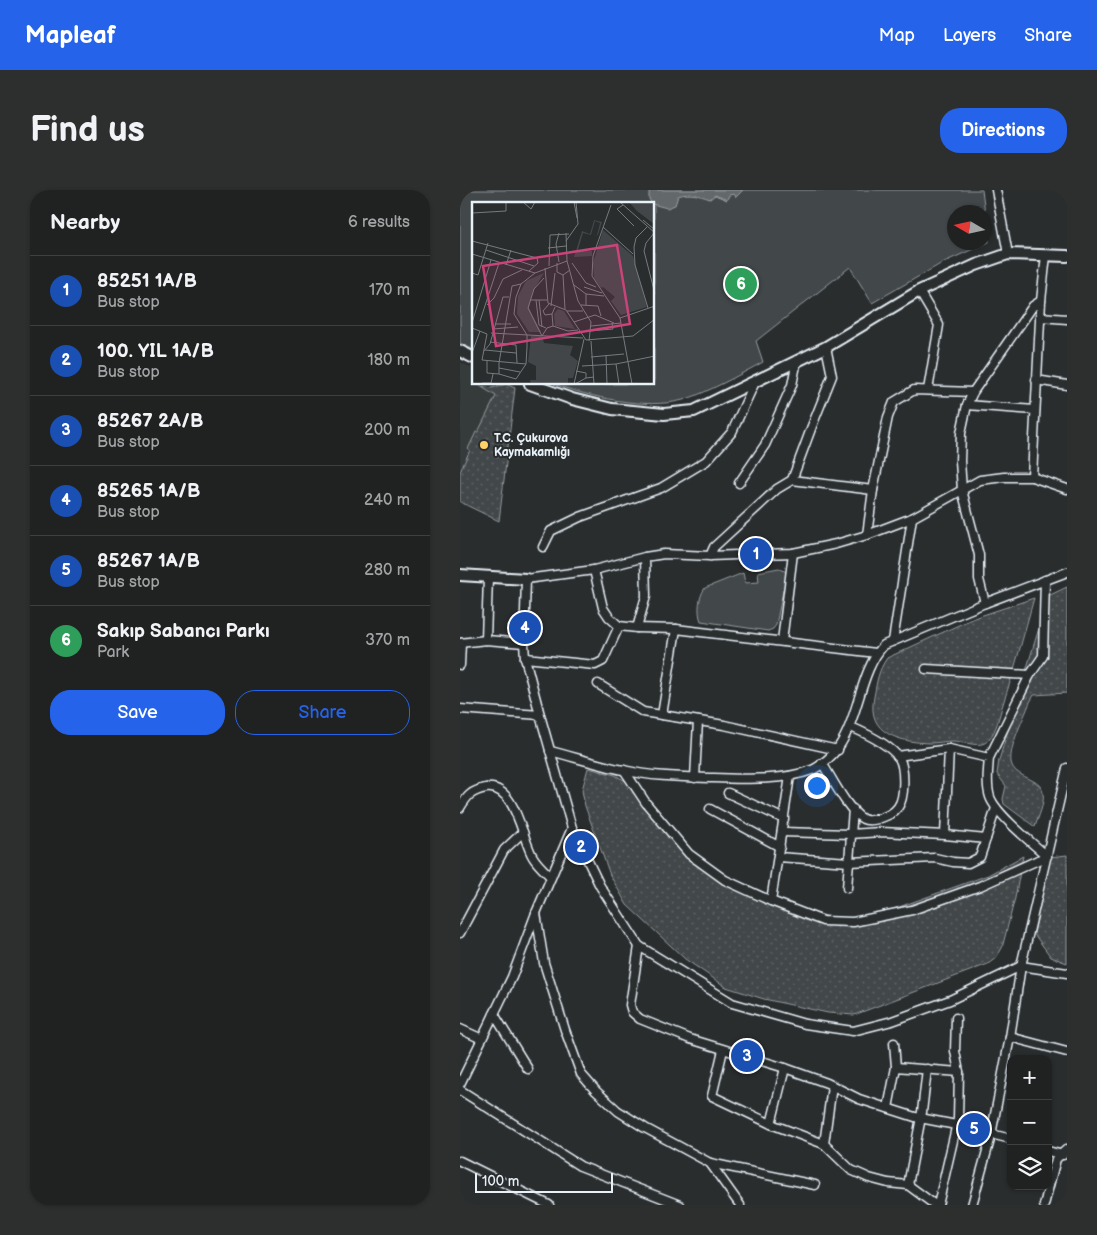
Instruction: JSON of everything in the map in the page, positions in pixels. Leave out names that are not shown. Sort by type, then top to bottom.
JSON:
[{"type":"street","points":[[996,190],[1008,254]]},
{"type":"street","points":[[533,385],[572,400],[628,411],[664,414],[694,411],[826,347],[918,291],[976,265],[1008,254],[1067,256]]},
{"type":"street","points":[[1032,477],[1036,380],[1046,254]]},
{"type":"street","points":[[918,291],[939,325],[928,390]]},
{"type":"street","points":[[985,602],[979,579],[979,555],[962,490],[960,462],[961,433],[967,404],[973,392],[1032,306],[1041,301]]},
{"type":"street","points":[[1040,317],[1067,319]]},
{"type":"street","points":[[792,480],[832,376],[826,347]]},
{"type":"street","points":[[460,351],[472,357]]},
{"type":"street","points":[[739,484],[765,445],[792,385],[797,360]]},
{"type":"street","points":[[1036,380],[1067,385]]},
{"type":"street","points":[[542,547],[551,531],[580,516],[660,488],[706,461],[732,432],[755,382]]},
{"type":"street","points":[[867,535],[873,490],[888,417],[894,402],[914,390],[973,392]]},
{"type":"street","points":[[967,404],[1035,410]]},
{"type":"street","points":[[460,575],[526,579],[594,570],[664,554],[710,556],[793,553],[867,535],[912,518],[980,480],[1004,477],[1032,477],[1067,489]]},
{"type":"street","points":[[710,556],[714,547],[777,488],[792,480],[873,490]]},
{"type":"street","points":[[893,641],[912,518]]},
{"type":"street","points":[[782,642],[793,553]]},
{"type":"street","points":[[637,628],[646,596],[645,557]]},
{"type":"street","points":[[594,570],[603,608],[619,626],[676,629],[876,653]]},
{"type":"street","points":[[550,751],[624,770],[660,776],[770,778],[790,776],[814,769],[838,750],[851,726],[876,653],[884,645],[985,602],[1067,572]]},
{"type":"street","points":[[486,640],[488,577]]},
{"type":"street","points":[[526,579],[525,658],[572,828],[600,886],[639,946],[732,1003],[804,1024],[853,1031],[892,1021],[950,1000],[1021,966],[1067,973]]},
{"type":"street","points":[[1045,580],[1043,656],[1030,675],[988,758],[987,784],[990,798],[996,808],[1047,856]]},
{"type":"street","points":[[525,658],[595,665],[603,661],[619,626]]},
{"type":"street","points":[[662,715],[676,629]]},
{"type":"street","points":[[460,665],[460,643],[486,640],[524,643]]},
{"type":"street","points":[[926,669],[1030,675]]},
{"type":"street","points":[[598,684],[643,712],[724,725],[838,750]]},
{"type":"street","points":[[460,709],[540,715]]},
{"type":"street","points":[[695,778],[698,721]]},
{"type":"street","points":[[822,763],[844,798],[863,819],[875,820],[888,815],[899,806],[903,792],[903,774],[897,756],[873,737],[851,726]]},
{"type":"street","points":[[897,756],[949,750],[988,758]]},
{"type":"street","points":[[945,834],[949,750]]},
{"type":"street","points":[[972,1205],[991,1133],[1010,1037],[1021,966],[1067,768]]},
{"type":"street","points":[[624,770],[646,803],[689,854],[725,880],[771,901],[823,921],[853,922],[912,910],[980,886],[1047,856]]},
{"type":"street","points":[[771,901],[790,776]]},
{"type":"street","points":[[460,808],[467,795],[480,789],[491,787],[502,793],[515,808],[532,857],[551,877]]},
{"type":"street","points":[[728,793],[784,819]]},
{"type":"street","points":[[778,857],[849,862],[935,858],[968,863],[980,857],[996,808]]},
{"type":"street","points":[[710,809],[780,847]]},
{"type":"street","points":[[847,888],[853,809]]},
{"type":"street","points":[[460,1084],[512,977],[536,913],[572,828]]},
{"type":"street","points":[[460,933],[504,850],[524,832]]},
{"type":"street","points":[[782,832],[945,834],[986,839]]},
{"type":"street","points":[[536,913],[544,963],[565,1030],[581,1074],[596,1091],[618,1111],[645,1128],[710,1162],[814,1185]]},
{"type":"street","points":[[639,946],[630,1005],[632,1012],[640,1020],[723,1050],[785,1068],[832,1086],[859,1099],[921,1118],[1007,1138]]},
{"type":"street","points":[[494,1014],[528,1069]]},
{"type":"street","points":[[723,1050],[712,1096],[771,1124],[824,1144],[851,1170],[888,1183],[908,1185],[937,1205],[957,1125],[959,1072],[955,1051],[956,1018]]},
{"type":"street","points":[[460,1029],[482,1039]]},
{"type":"street","points":[[1010,1037],[1067,1052]]},
{"type":"street","points":[[888,1108],[896,1067],[894,1044]]},
{"type":"street","points":[[896,1067],[959,1072]]},
{"type":"street","points":[[771,1124],[785,1068]]},
{"type":"street","points":[[908,1185],[928,1069]]},
{"type":"street","points":[[824,1144],[832,1086]]},
{"type":"street","points":[[460,1090],[580,1166],[680,1205]]},
{"type":"street","points":[[1052,1151],[1065,1153]]},
{"type":"street","points":[[1044,1205],[1056,1159],[1065,1153]]},
{"type":"street","points":[[460,1161],[549,1205]]},
{"type":"street","points":[[710,1162],[740,1205]]},
{"type":"shaded area","points":[[460,190],[982,190],[984,205],[947,205],[947,250],[971,250],[944,262],[872,303],[850,267],[756,341],[763,362],[693,397],[669,403],[653,404],[618,401],[557,385],[655,385],[655,202],[472,202],[472,349],[460,343]]},
{"type":"shaded area","points":[[653,190],[743,190],[736,197],[734,194],[729,195],[727,200],[715,195],[710,199],[694,194],[686,194],[678,196],[675,205],[667,208],[651,202],[649,192]]},
{"type":"shaded area","name":"T.C. Çukurova Kaymakamlığı","points":[[460,362],[472,368],[472,385],[508,385],[515,388],[499,521],[460,502]]},
{"type":"shaded area","name":"T.C. Çukurova Kaymakamlığı","points":[[508,385],[515,388],[499,521],[460,502],[460,472],[476,432],[478,432],[496,396],[480,386],[492,388]]},
{"type":"shaded area","points":[[779,568],[786,572],[786,576],[776,625],[773,629],[768,631],[701,621],[699,604],[705,588],[743,573],[745,583],[759,582],[758,572]]},
{"type":"shaded area","points":[[1067,587],[1067,693],[1034,695],[1018,732],[1011,755],[1013,768],[1038,784],[1043,793],[1042,806],[1035,827],[1004,804],[1003,799],[1006,786],[997,774],[999,760],[1039,628],[1046,597]]},
{"type":"shaded area","points":[[1034,598],[998,723],[986,742],[977,744],[953,741],[933,743],[907,741],[888,734],[880,728],[875,720],[873,710],[874,697],[880,672],[887,658],[974,618]]},
{"type":"shaded area","points":[[588,768],[615,775],[629,783],[706,868],[747,888],[807,911],[830,917],[850,918],[885,912],[988,875],[1023,856],[1015,898],[1002,948],[996,958],[988,964],[854,1015],[828,1013],[764,999],[726,987],[685,959],[627,905],[610,875],[585,806],[582,790]]},
{"type":"shaded area","points":[[1067,855],[1067,963],[1051,957],[1034,934],[1050,857]]},
{"type":"place","name":"Sakıp Sabancı Parkı","points":[[741,284]]},
{"type":"place","name":"T.C. Çukurova Kaymakamlığı","points":[[484,445]]},
{"type":"place","name":"85251 1A/B","points":[[756,554]]},
{"type":"place","name":"85265 1A/B","points":[[525,628]]},
{"type":"place","name":"100. YIL 1A/B","points":[[581,847]]},
{"type":"place","name":"85267 2A/B","points":[[747,1056]]},
{"type":"place","name":"85267 1A/B","points":[[974,1129]]}]
